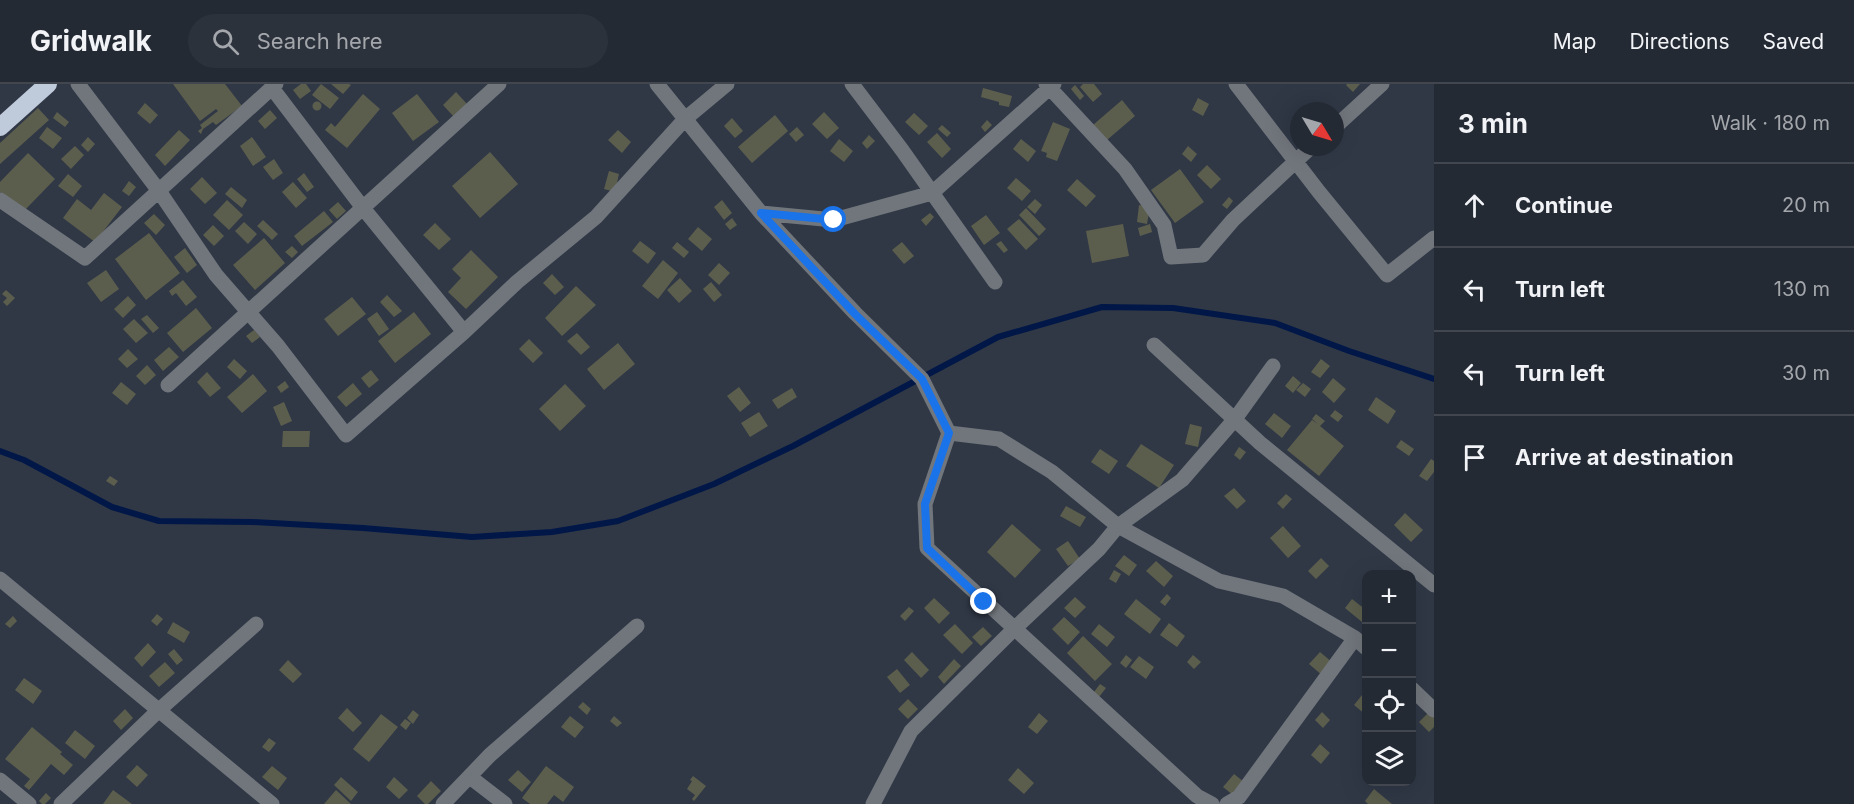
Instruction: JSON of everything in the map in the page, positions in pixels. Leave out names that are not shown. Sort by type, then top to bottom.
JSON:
[{"type":"highway","points":[[0,127],[48,84]]},
{"type":"street","points":[[78,84],[159,190],[216,274],[278,346],[346,435],[465,332],[517,282],[596,217],[685,119],[727,84]]},
{"type":"street","points":[[168,385],[499,84]]},
{"type":"street","points":[[657,84],[761,213],[855,314],[922,379],[949,433],[925,504],[927,548],[1197,796],[1212,804]]},
{"type":"street","points":[[852,84],[995,282]]},
{"type":"street","points":[[1236,84],[1387,275],[1434,238]]},
{"type":"street","points":[[1344,119],[1382,84]]},
{"type":"street","points":[[761,213],[834,220],[932,193],[1050,85],[1125,169],[1164,225],[1172,257],[1203,255],[1233,220],[1301,156]]},
{"type":"street","points":[[0,200],[85,258],[274,86],[363,208],[465,332]]},
{"type":"street","points":[[1154,345],[1260,443],[1434,585]]},
{"type":"street","points":[[873,804],[910,732],[1099,549],[1118,526],[1182,480],[1234,419],[1273,366]]},
{"type":"street","points":[[949,433],[999,439],[1052,472],[1118,526],[1219,581],[1283,596],[1361,643],[1239,797],[1227,804]]},
{"type":"street","points":[[0,579],[272,804]]},
{"type":"street","points":[[61,804],[159,710],[256,624]]},
{"type":"street","points":[[443,804],[490,755],[637,626]]},
{"type":"street","points":[[1416,693],[1434,710]]},
{"type":"street","points":[[470,777],[505,804]]},
{"type":"street","points":[[0,780],[29,804]]},
{"type":"building","points":[[173,84],[225,84],[242,106],[216,125],[213,122],[203,129],[201,134],[198,131],[202,128],[200,125],[218,111],[216,109],[200,121]]},
{"type":"building","points":[[301,84],[306,84],[311,91],[300,99],[293,90]]},
{"type":"building","points":[[321,84],[339,98],[330,109],[312,95]]},
{"type":"building","points":[[331,84],[349,84],[351,85],[343,94]]},
{"type":"building","points":[[1083,84],[1094,84],[1102,94],[1093,102],[1080,87]]},
{"type":"building","points":[[1347,84],[1360,84],[1353,92]]},
{"type":"building","points":[[1075,85],[1084,96],[1080,100],[1071,89]]},
{"type":"building","points":[[983,88],[1012,96],[1009,107],[981,97]]},
{"type":"building","points":[[456,92],[467,104],[454,117],[443,105]]},
{"type":"building","points":[[363,94],[380,109],[347,148],[325,130],[331,123],[335,127]]},
{"type":"building","points":[[417,94],[439,122],[413,141],[392,113]]},
{"type":"building","points":[[1198,98],[1209,104],[1203,116],[1192,110]]},
{"type":"building","points":[[1122,100],[1135,116],[1107,140],[1093,125]]},
{"type":"building","points":[[317,102],[321,106],[317,110],[313,106]]},
{"type":"building","points":[[145,103],[158,115],[150,124],[137,113]]},
{"type":"building","points":[[38,108],[49,120],[0,164],[0,143]]},
{"type":"building","points":[[270,110],[277,118],[265,129],[258,121]]},
{"type":"building","points":[[57,112],[69,122],[65,127],[53,118]]},
{"type":"building","points":[[824,112],[839,128],[827,139],[812,124]]},
{"type":"building","points":[[914,113],[928,126],[919,135],[905,122]]},
{"type":"building","points":[[775,115],[788,131],[752,163],[738,147]]},
{"type":"building","points":[[732,118],[743,131],[735,138],[724,126]]},
{"type":"building","points":[[987,120],[992,125],[985,132],[981,127]]},
{"type":"building","points":[[1053,122],[1070,129],[1057,161],[1046,157],[1047,153],[1041,151]]},
{"type":"building","points":[[942,125],[951,133],[947,137],[938,129]]},
{"type":"building","points":[[47,127],[62,138],[53,149],[39,138]]},
{"type":"building","points":[[797,127],[804,135],[796,142],[789,134]]},
{"type":"building","points":[[179,130],[190,140],[165,166],[155,155]]},
{"type":"building","points":[[618,130],[631,142],[622,153],[608,140]]},
{"type":"building","points":[[937,133],[951,149],[942,158],[927,142]]},
{"type":"building","points":[[869,135],[875,141],[867,149],[862,143]]},
{"type":"building","points":[[88,137],[95,144],[88,152],[81,145]]},
{"type":"building","points":[[252,137],[266,157],[253,166],[240,146]]},
{"type":"building","points":[[839,139],[853,151],[844,162],[830,151]]},
{"type":"building","points":[[1021,139],[1036,151],[1028,162],[1013,149]]},
{"type":"building","points":[[75,146],[84,155],[71,169],[61,159]]},
{"type":"building","points":[[1188,146],[1197,154],[1191,162],[1182,154]]},
{"type":"building","points":[[490,152],[518,184],[480,218],[452,186]]},
{"type":"building","points":[[28,153],[55,179],[22,213],[0,192],[0,182]]},
{"type":"building","points":[[274,159],[283,173],[273,180],[263,167]]},
{"type":"building","points":[[1207,165],[1221,179],[1211,189],[1197,175]]},
{"type":"building","points":[[1180,169],[1204,202],[1175,223],[1151,190]]},
{"type":"building","points":[[609,171],[619,174],[615,192],[604,189]]},
{"type":"building","points":[[304,173],[314,187],[307,192],[297,179]]},
{"type":"building","points":[[68,174],[82,186],[73,197],[58,186]]},
{"type":"building","points":[[202,177],[217,193],[205,204],[190,189]]},
{"type":"building","points":[[1016,178],[1031,191],[1022,201],[1007,188]]},
{"type":"building","points":[[1077,179],[1096,196],[1086,207],[1067,190]]},
{"type":"building","points":[[129,181],[136,187],[129,196],[122,191]]},
{"type":"building","points":[[293,182],[307,198],[296,208],[282,192]]},
{"type":"building","points":[[231,187],[247,200],[242,208],[225,194]]},
{"type":"building","points":[[104,193],[122,207],[95,242],[63,218],[77,199],[91,210]]},
{"type":"building","points":[[1229,197],[1233,201],[1227,209],[1222,205]]},
{"type":"building","points":[[1035,199],[1042,205],[1035,214],[1027,207]]},
{"type":"building","points":[[227,200],[243,215],[229,230],[213,215]]},
{"type":"building","points":[[722,200],[732,213],[724,220],[714,207]]},
{"type":"building","points":[[338,202],[346,211],[337,219],[329,210]]},
{"type":"building","points":[[1139,205],[1150,207],[1147,224],[1137,222]]},
{"type":"building","points":[[1026,208],[1046,229],[1039,236],[1019,215]]},
{"type":"building","points":[[324,211],[333,222],[302,246],[294,236]]},
{"type":"building","points":[[930,213],[934,217],[926,226],[921,220]]},
{"type":"building","points":[[154,214],[165,225],[156,235],[144,223]]},
{"type":"building","points":[[986,215],[1000,233],[984,245],[971,226]]},
{"type":"building","points":[[732,218],[737,225],[730,230],[725,224]]},
{"type":"building","points":[[1019,219],[1038,239],[1026,250],[1007,229]]},
{"type":"building","points":[[263,220],[278,234],[272,240],[257,226]]},
{"type":"building","points":[[244,222],[257,234],[248,244],[235,231]]},
{"type":"building","points":[[435,223],[451,239],[439,250],[423,235]]},
{"type":"building","points":[[1123,224],[1129,256],[1092,263],[1086,231]]},
{"type":"building","points":[[1150,224],[1152,232],[1140,236],[1138,228]]},
{"type":"building","points":[[213,225],[224,236],[214,246],[203,235]]},
{"type":"building","points":[[698,227],[712,239],[702,251],[688,239]]},
{"type":"building","points":[[149,233],[180,273],[146,300],[115,259]]},
{"type":"building","points":[[264,238],[285,263],[255,290],[233,265]]},
{"type":"building","points":[[640,241],[656,253],[648,264],[632,251]]},
{"type":"building","points":[[1001,241],[1008,250],[1004,253],[996,244]]},
{"type":"building","points":[[677,242],[689,252],[684,258],[672,248]]},
{"type":"building","points":[[902,242],[914,256],[904,264],[892,250]]},
{"type":"building","points":[[292,246],[298,252],[292,258],[285,252]]},
{"type":"building","points":[[185,248],[197,265],[187,273],[174,257]]},
{"type":"building","points":[[471,250],[498,277],[466,309],[448,292],[461,278],[452,269]]},
{"type":"building","points":[[663,260],[678,273],[658,299],[642,286]]},
{"type":"building","points":[[719,263],[730,273],[719,285],[708,275]]},
{"type":"building","points":[[106,270],[119,289],[101,302],[87,283]]},
{"type":"building","points":[[552,274],[564,287],[555,295],[543,283]]},
{"type":"building","points":[[680,278],[692,291],[679,303],[667,290]]},
{"type":"building","points":[[183,280],[197,297],[186,306],[176,293],[172,296],[169,291]]},
{"type":"building","points":[[711,282],[722,295],[714,302],[703,289]]},
{"type":"building","points":[[576,286],[596,305],[562,336],[545,318]]},
{"type":"building","points":[[6,290],[15,298],[7,306],[3,302],[7,298],[2,294]]},
{"type":"building","points":[[387,295],[402,311],[394,317],[380,302]]},
{"type":"building","points":[[128,296],[136,305],[123,318],[114,309]]},
{"type":"building","points":[[352,297],[366,314],[338,336],[324,319]]},
{"type":"building","points":[[196,308],[212,328],[183,352],[167,333]]},
{"type":"building","points":[[377,312],[389,329],[379,336],[367,319]]},
{"type":"building","points":[[414,312],[431,334],[395,363],[378,341]]},
{"type":"building","points":[[147,315],[159,328],[153,333],[141,319]]},
{"type":"building","points":[[134,319],[148,333],[136,343],[123,329]]},
{"type":"building","points":[[254,330],[260,337],[252,343],[246,336]]},
{"type":"building","points":[[577,333],[590,347],[581,355],[567,341]]},
{"type":"building","points":[[529,339],[543,353],[533,363],[519,349]]},
{"type":"building","points":[[618,343],[635,364],[604,390],[587,369]]},
{"type":"building","points":[[169,347],[179,357],[163,371],[154,360]]},
{"type":"building","points":[[128,349],[138,359],[127,368],[118,359]]},
{"type":"building","points":[[234,359],[247,371],[240,379],[227,367]]},
{"type":"building","points":[[1321,359],[1330,366],[1320,378],[1311,372]]},
{"type":"building","points":[[147,365],[156,375],[145,385],[136,376]]},
{"type":"building","points":[[371,370],[379,380],[369,388],[361,378]]},
{"type":"building","points":[[207,372],[221,388],[210,397],[197,382]]},
{"type":"building","points":[[253,374],[267,391],[242,413],[227,397]]},
{"type":"building","points":[[1293,376],[1301,383],[1293,393],[1285,386]]},
{"type":"building","points":[[1333,378],[1346,389],[1334,403],[1322,392]]},
{"type":"building","points":[[285,381],[289,387],[281,393],[277,387]]},
{"type":"building","points":[[121,382],[136,394],[127,405],[112,393]]},
{"type":"building","points":[[353,383],[362,394],[346,407],[337,397]]},
{"type":"building","points":[[1303,383],[1311,389],[1305,397],[1296,390]]},
{"type":"building","points":[[565,384],[586,406],[560,431],[539,409]]},
{"type":"building","points":[[739,387],[751,403],[740,412],[727,396]]},
{"type":"building","points":[[792,388],[797,397],[778,409],[772,400]]},
{"type":"building","points":[[1376,397],[1396,411],[1388,424],[1368,410]]},
{"type":"building","points":[[284,402],[292,421],[281,426],[273,407]]},
{"type":"building","points":[[1335,410],[1343,416],[1338,422],[1330,416]]},
{"type":"building","points":[[759,412],[768,426],[750,437],[741,423]]},
{"type":"building","points":[[1274,413],[1291,426],[1282,438],[1265,424]]},
{"type":"building","points":[[1316,414],[1325,421],[1320,426],[1344,446],[1319,476],[1287,450],[1312,420],[1318,424],[1312,419]]},
{"type":"building","points":[[1190,424],[1202,427],[1198,447],[1185,444]]},
{"type":"building","points":[[283,431],[310,431],[309,447],[282,447]]},
{"type":"building","points":[[1401,440],[1414,449],[1409,456],[1396,447]]},
{"type":"building","points":[[1141,444],[1174,465],[1159,488],[1126,466]]},
{"type":"building","points":[[1239,447],[1246,452],[1240,460],[1234,455]]},
{"type":"building","points":[[1100,449],[1118,461],[1109,474],[1091,462]]},
{"type":"building","points":[[1431,459],[1434,461],[1434,472],[1427,481],[1419,476]]},
{"type":"building","points":[[110,476],[118,481],[114,486],[106,481]]},
{"type":"building","points":[[1234,488],[1246,501],[1237,509],[1224,496]]},
{"type":"building","points":[[1286,494],[1292,499],[1283,509],[1277,503]]},
{"type":"building","points":[[1066,506],[1086,517],[1080,527],[1060,516]]},
{"type":"building","points":[[1405,513],[1423,530],[1411,542],[1394,525]]},
{"type":"building","points":[[1012,524],[1041,550],[1015,578],[987,552]]},
{"type":"building","points":[[1283,526],[1301,546],[1288,558],[1270,538]]},
{"type":"building","points":[[1068,541],[1080,559],[1068,566],[1056,549]]},
{"type":"building","points":[[1124,555],[1137,565],[1129,576],[1115,566]]},
{"type":"building","points":[[1321,558],[1329,566],[1316,579],[1308,571]]},
{"type":"building","points":[[1156,561],[1173,576],[1164,587],[1146,571]]},
{"type":"building","points":[[1114,570],[1121,574],[1116,583],[1109,579]]},
{"type":"building","points":[[1167,594],[1171,598],[1165,606],[1160,602]]},
{"type":"building","points":[[1075,597],[1086,607],[1075,618],[1064,608]]},
{"type":"building","points":[[934,598],[950,613],[939,624],[924,608]]},
{"type":"building","points":[[1136,599],[1161,619],[1150,634],[1124,614]]},
{"type":"building","points":[[1352,599],[1362,607],[1362,622],[1345,608]]},
{"type":"building","points":[[909,607],[914,611],[905,621],[900,616]]},
{"type":"building","points":[[157,614],[163,619],[157,626],[151,621]]},
{"type":"building","points":[[13,616],[17,621],[10,628],[5,624]]},
{"type":"building","points":[[1064,617],[1080,632],[1068,645],[1052,629]]},
{"type":"building","points":[[173,622],[190,632],[184,643],[167,633]]},
{"type":"building","points":[[1169,623],[1185,636],[1177,647],[1160,635]]},
{"type":"building","points":[[955,624],[973,643],[962,654],[943,635]]},
{"type":"building","points":[[1099,624],[1115,637],[1107,647],[1091,634]]},
{"type":"building","points":[[983,627],[992,636],[981,646],[972,637]]},
{"type":"building","points":[[1083,636],[1112,664],[1095,681],[1067,653]]},
{"type":"building","points":[[148,643],[156,652],[142,667],[134,658]]},
{"type":"building","points":[[174,649],[183,660],[177,665],[168,654]]},
{"type":"building","points":[[912,652],[929,670],[921,678],[904,660]]},
{"type":"building","points":[[1320,652],[1333,663],[1323,676],[1309,664]]},
{"type":"building","points":[[1126,655],[1132,660],[1126,668],[1120,663]]},
{"type":"building","points":[[1193,655],[1201,662],[1194,669],[1187,662]]},
{"type":"building","points":[[1139,656],[1154,667],[1146,679],[1130,667]]},
{"type":"building","points":[[954,659],[961,666],[944,684],[938,677]]},
{"type":"building","points":[[288,660],[302,674],[293,683],[279,670]]},
{"type":"building","points":[[165,662],[175,673],[159,687],[149,676]]},
{"type":"building","points":[[897,669],[910,685],[900,693],[887,677]]},
{"type":"building","points":[[24,678],[42,691],[33,704],[15,690]]},
{"type":"building","points":[[1100,684],[1106,688],[1099,697],[1094,692]]},
{"type":"building","points":[[1362,695],[1362,712],[1354,705]]},
{"type":"building","points":[[908,699],[918,709],[908,719],[898,709]]},
{"type":"building","points":[[583,702],[591,709],[587,715],[578,707]]},
{"type":"building","points":[[347,708],[362,723],[353,732],[338,718]]},
{"type":"building","points":[[125,709],[133,718],[121,730],[113,721]]},
{"type":"building","points":[[413,710],[419,715],[413,724],[407,718]]},
{"type":"building","points":[[1430,711],[1434,715],[1434,727],[1429,732],[1419,722]]},
{"type":"building","points":[[1322,712],[1330,720],[1323,728],[1315,720]]},
{"type":"building","points":[[1039,713],[1048,721],[1037,734],[1028,727]]},
{"type":"building","points":[[381,714],[398,727],[369,762],[353,749]]},
{"type":"building","points":[[570,716],[584,727],[575,738],[561,727]]},
{"type":"building","points":[[614,716],[622,723],[617,727],[610,721]]},
{"type":"building","points":[[405,719],[411,723],[406,730],[400,725]]},
{"type":"building","points":[[32,727],[62,752],[60,754],[73,765],[64,775],[51,764],[29,790],[24,786],[30,779],[5,759]]},
{"type":"building","points":[[75,730],[95,746],[85,759],[65,743]]},
{"type":"building","points":[[269,738],[276,743],[269,752],[262,747]]},
{"type":"building","points":[[1320,744],[1330,753],[1321,764],[1311,755]]},
{"type":"building","points":[[137,765],[148,775],[137,787],[126,777]]},
{"type":"building","points":[[272,766],[287,778],[278,790],[262,777]]},
{"type":"building","points":[[546,766],[574,787],[563,802],[554,795],[547,804],[530,804],[522,798]]},
{"type":"building","points":[[1018,768],[1034,783],[1024,794],[1008,780]]},
{"type":"building","points":[[518,770],[531,782],[522,792],[508,780]]},
{"type":"building","points":[[1234,774],[1244,782],[1233,795],[1223,787]]},
{"type":"building","points":[[693,776],[706,786],[694,801],[692,799],[695,795],[687,789]]},
{"type":"building","points":[[341,777],[358,792],[351,801],[334,785]]},
{"type":"building","points":[[394,777],[408,790],[399,799],[386,787]]},
{"type":"building","points":[[431,781],[441,791],[428,804],[425,804],[417,796]]},
{"type":"building","points":[[1374,789],[1392,804],[1368,804],[1365,801]]},
{"type":"building","points":[[113,790],[132,804],[103,804]]},
{"type":"building","points":[[336,790],[351,804],[324,804]]},
{"type":"building","points":[[46,793],[51,798],[42,804],[39,801]]},
{"type":"waterway","points":[[0,451],[24,460],[112,507],[159,521],[252,522],[472,537],[552,532],[618,521],[714,484],[793,446],[998,337],[1102,307],[1173,308],[1275,323],[1349,351],[1434,379]]},
{"type":"route","points":[[834,220],[761,213],[855,314],[922,379],[949,433],[925,504],[927,548],[984,602]]}]
